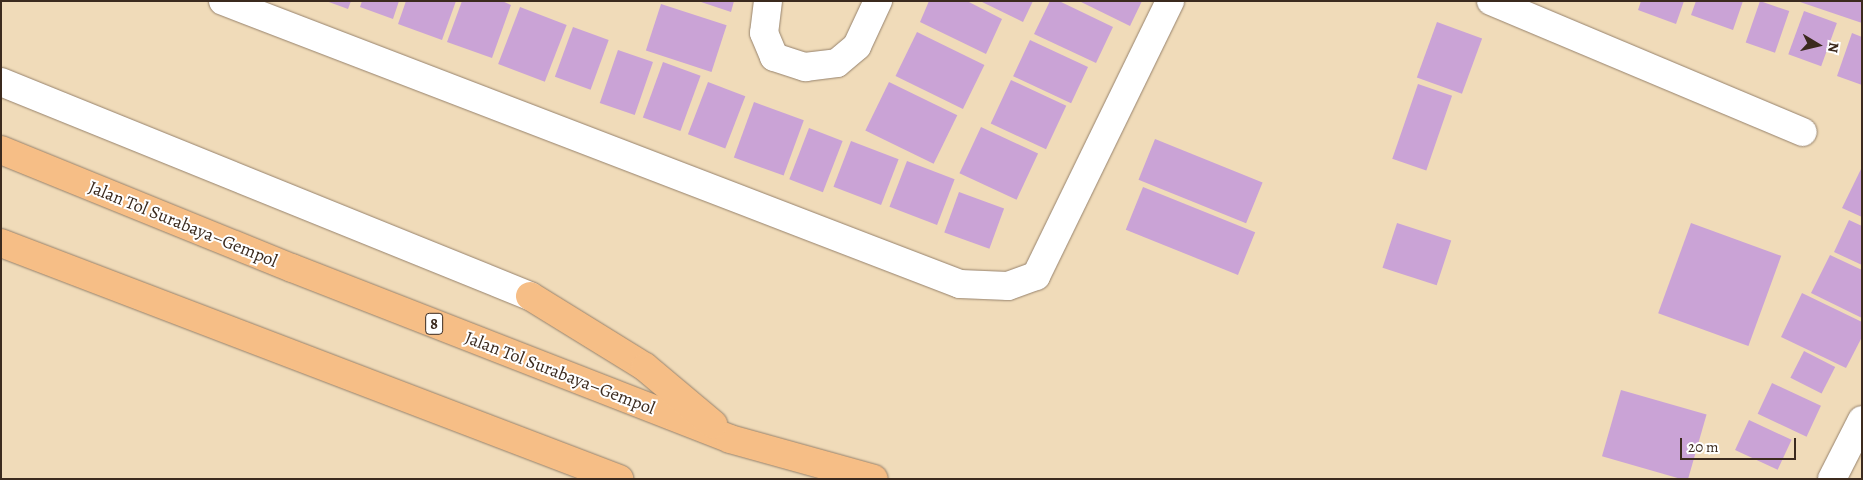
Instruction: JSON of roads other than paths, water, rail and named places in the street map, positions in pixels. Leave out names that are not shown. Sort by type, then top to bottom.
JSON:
[{"type":"highway","name":"Jalan Tol Surabaya–Gempol","points":[[1,150],[301,272],[730,439],[874,479]]},
{"type":"highway","points":[[1,243],[619,479]]},
{"type":"highway","points":[[530,296],[645,367],[730,439]]},
{"type":"street","points":[[223,1],[960,284],[1008,286],[1036,276],[1170,1]]},
{"type":"street","points":[[768,1],[764,33],[774,57],[805,67],[837,64],[857,46],[878,1]]},
{"type":"street","points":[[1491,1],[1803,132]]},
{"type":"street","points":[[1,82],[530,296]]},
{"type":"street","points":[[1832,479],[1862,420]]}]
